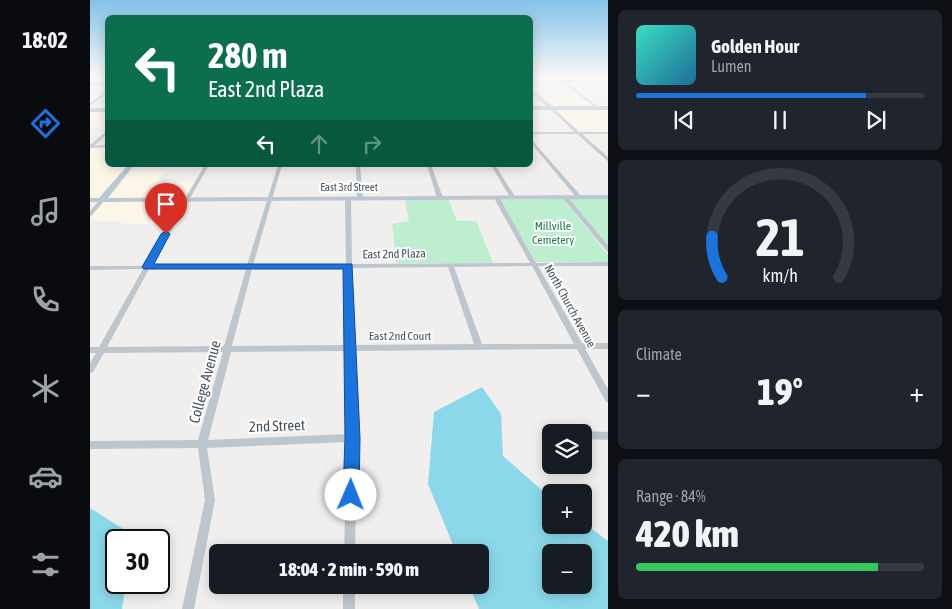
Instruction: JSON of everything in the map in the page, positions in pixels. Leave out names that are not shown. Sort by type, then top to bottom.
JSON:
[{"type":"main road","points":[[533,108],[608,108]]},
{"type":"main road","points":[[90,110],[105,110]]},
{"type":"street","points":[[546,104],[608,161]]},
{"type":"street","points":[[592,104],[597,108]]},
{"type":"street","points":[[533,133],[608,133]]},
{"type":"street","points":[[90,147],[105,134]]},
{"type":"street","points":[[533,143],[579,197]]},
{"type":"street","points":[[90,147],[105,146]]},
{"type":"street","points":[[90,214],[130,167]]},
{"type":"street","points":[[90,370],[207,167]]},
{"type":"street","name":"College Avenue","points":[[188,609],[210,500],[202,444],[217,395],[250,265],[279,167]]},
{"type":"street","points":[[358,167],[360,198]]},
{"type":"street","points":[[430,167],[440,198]]},
{"type":"street","points":[[494,167],[514,198]]},
{"type":"street","points":[[565,197],[608,252]]},
{"type":"street","name":"East 3rd Street","points":[[90,200],[608,197]]},
{"type":"street","name":"North Church Avenue","points":[[497,198],[608,400]]},
{"type":"street","points":[[348,199],[352,438],[350,544]]},
{"type":"street","name":"East 2nd Plaza","points":[[90,268],[250,265],[608,264]]},
{"type":"street","points":[[450,265],[479,347]]},
{"type":"street","name":"East 2nd Court","points":[[90,350],[608,346]]},
{"type":"street","points":[[592,435],[608,436]]},
{"type":"street","name":"2nd Street","points":[[90,445],[202,444],[352,438]]},
{"type":"shaded area","points":[[552,104],[591,104],[593,106]]},
{"type":"shaded area","points":[[555,109],[597,109],[608,118],[608,132],[579,131]]},
{"type":"shaded area","points":[[90,111],[105,111],[105,127],[90,127]]},
{"type":"shaded area","points":[[92,147],[105,147],[105,167],[127,167],[101,199],[90,199],[90,149]]},
{"type":"shaded area","points":[[128,171],[165,171],[158,181],[196,182],[185,199],[105,199]]},
{"type":"shaded area","points":[[103,201],[184,201],[170,224],[126,224],[128,221],[90,221],[90,217]]},
{"type":"green space","points":[[448,199],[457,221],[476,221],[493,263],[397,263],[392,224],[409,221],[405,200]]},
{"type":"green space","name":"Millville Cemetery","points":[[564,199],[608,255],[608,262],[536,262],[500,200]]},
{"type":"green space","name":"Millville Cemetery","points":[[569,199],[608,199],[608,248]]},
{"type":"water","points":[[482,387],[501,414],[503,456],[542,490],[542,534],[592,534],[592,529],[608,541],[608,609],[479,609],[473,594],[489,594],[489,544],[453,544],[428,484],[434,412]]},
{"type":"water","points":[[90,508],[123,529],[105,529],[105,594],[124,594],[122,609],[90,609]]},
{"type":"route","points":[[166,234],[148,267],[348,266],[352,438],[351,495]]}]
